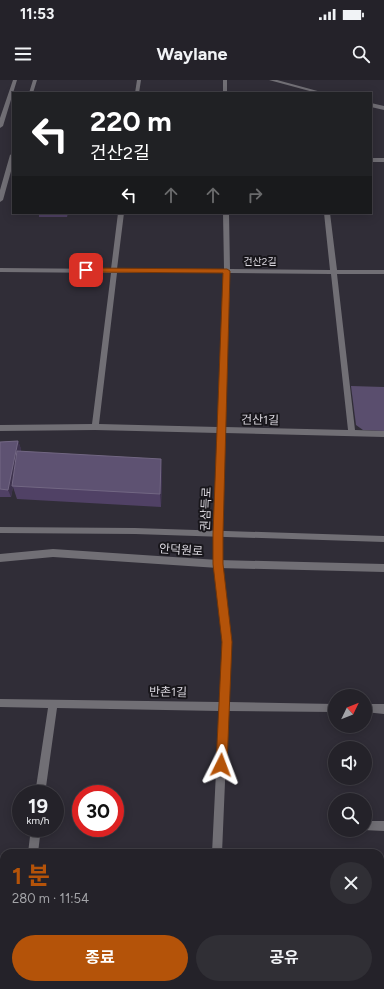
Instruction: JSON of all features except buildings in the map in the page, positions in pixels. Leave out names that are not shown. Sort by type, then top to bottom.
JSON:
[{"type":"street","points":[[0,126],[15,80]]},
{"type":"street","points":[[31,92],[35,80]]},
{"type":"street","points":[[137,92],[139,80]]},
{"type":"street","points":[[225,80],[225,92]]},
{"type":"street","points":[[270,80],[314,92]]},
{"type":"street","points":[[372,105],[384,108]]},
{"type":"street","points":[[0,200],[12,158]]},
{"type":"street","points":[[372,160],[384,160]]},
{"type":"street","points":[[95,427],[121,214]]},
{"type":"street","name":"권삼득로","points":[[217,849],[227,642],[218,564],[227,271],[226,214]]},
{"type":"street","points":[[327,214],[352,433]]},
{"type":"street","name":"건산2길","points":[[0,270],[384,272]]},
{"type":"street","name":"건산1길","points":[[0,428],[95,427],[384,434]]},
{"type":"street","name":"안덕원로","points":[[0,530],[135,530],[384,539]]},
{"type":"street","name":"안덕원로","points":[[0,558],[53,553],[218,564],[384,568]]},
{"type":"street","points":[[0,563],[10,558]]},
{"type":"street","name":"반촌1길","points":[[0,703],[328,708]]},
{"type":"street","points":[[41,785],[52,703]]},
{"type":"street","points":[[372,708],[384,709]]},
{"type":"street","points":[[372,826],[384,826]]},
{"type":"street","points":[[33,849],[35,837]]},
{"type":"shaded area","points":[[351,386],[384,387],[384,431],[363,430],[356,425]]},
{"type":"route","points":[[86,270],[227,271],[218,534],[218,564],[227,642],[221,765]]}]
